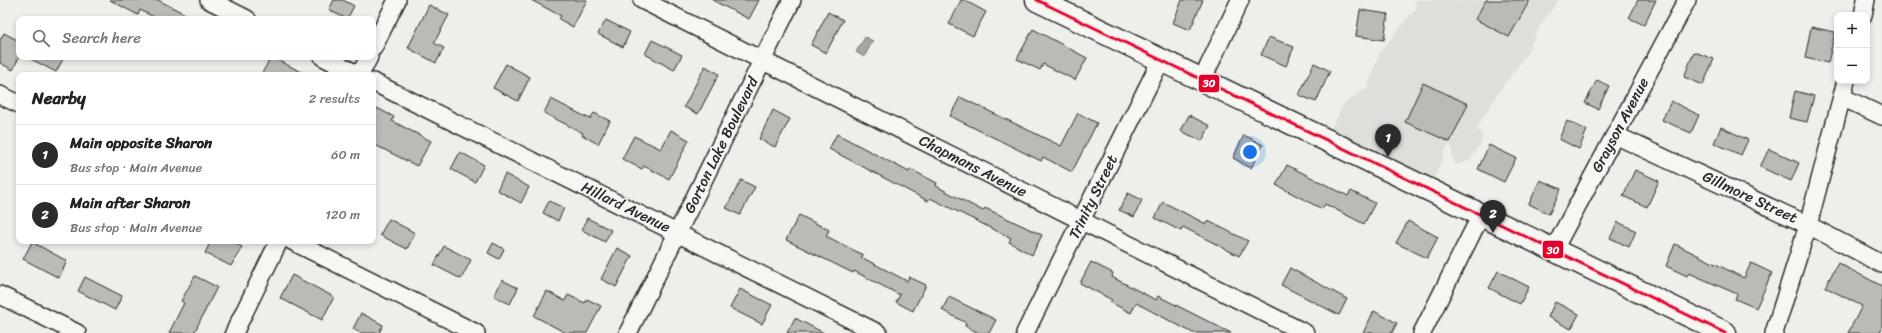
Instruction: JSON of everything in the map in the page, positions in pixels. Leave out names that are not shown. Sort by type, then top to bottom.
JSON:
[{"type":"main road","points":[[1038,0],[1725,333]]},
{"type":"street","points":[[209,0],[241,16]]},
{"type":"street","points":[[376,42],[397,0]]},
{"type":"street","name":"Chapmans Avenue","points":[[642,0],[1305,333]]},
{"type":"street","name":"Gorton Lake Boulevard","points":[[628,333],[792,0]]},
{"type":"street","points":[[1202,80],[1240,0]]},
{"type":"street","name":"Grayson Avenue","points":[[1553,250],[1687,0]]},
{"type":"street","points":[[1864,12],[1866,0]]},
{"type":"street","points":[[329,60],[354,72]]},
{"type":"street","points":[[362,72],[368,60]]},
{"type":"street","name":"Trinity Street","points":[[1025,333],[1161,60]]},
{"type":"street","name":"Hillard Avenue","points":[[376,83],[878,333]]},
{"type":"street","points":[[1774,333],[1808,225],[1844,89],[1882,116]]},
{"type":"street","points":[[0,95],[16,103]]},
{"type":"street","name":"Gillmore Street","points":[[1615,135],[1808,225],[1882,264]]},
{"type":"street","points":[[1422,333],[1481,216]]},
{"type":"street","points":[[234,333],[278,244]]},
{"type":"street","points":[[298,244],[476,333]]},
{"type":"street","points":[[0,295],[77,333]]},
{"type":"shaded area","points":[[1414,0],[1559,0],[1540,26],[1525,57],[1499,91],[1477,128],[1482,135],[1481,143],[1469,161],[1456,165],[1453,160],[1451,145],[1446,147],[1442,161],[1428,190],[1325,139],[1344,104],[1367,88],[1380,52],[1417,7]]},
{"type":"shaded area","points":[[865,37],[873,41],[864,57],[856,52]]},
{"type":"building","points":[[110,0],[158,0],[189,16],[152,16],[140,10],[138,15]]},
{"type":"building","points":[[334,0],[343,0],[354,6],[349,16],[341,16],[329,10]]},
{"type":"building","points":[[531,0],[587,0],[573,27],[559,19],[561,16]]},
{"type":"building","points":[[712,0],[759,0],[749,19]]},
{"type":"building","points":[[961,0],[964,0],[986,12],[973,36],[949,24]]},
{"type":"building","points":[[1182,0],[1203,0],[1190,30],[1173,23]]},
{"type":"building","points":[[1486,0],[1530,0],[1509,37],[1475,19]]},
{"type":"building","points":[[1638,0],[1656,0],[1644,25],[1629,18]]},
{"type":"building","points":[[429,5],[449,15],[434,43],[444,48],[436,63],[408,48]]},
{"type":"building","points":[[1360,10],[1388,14],[1384,40],[1356,36]]},
{"type":"building","points":[[828,12],[843,20],[826,53],[811,45]]},
{"type":"building","points":[[606,20],[630,32],[623,47],[598,34]]},
{"type":"building","points":[[1811,27],[1834,32],[1828,63],[1805,58]]},
{"type":"building","points":[[1033,29],[1087,58],[1075,80],[1043,64],[1040,70],[1017,59]]},
{"type":"building","points":[[4,33],[16,39],[16,60],[18,60],[13,70],[0,63],[0,40]]},
{"type":"building","points":[[1269,37],[1294,47],[1286,66],[1261,55]]},
{"type":"building","points":[[652,40],[682,55],[674,70],[645,54]]},
{"type":"building","points":[[1694,52],[1714,59],[1703,85],[1684,77]]},
{"type":"building","points":[[33,60],[62,60],[56,72]]},
{"type":"building","points":[[269,60],[278,60],[301,72],[263,72]]},
{"type":"building","points":[[1314,63],[1330,71],[1316,102],[1299,95]]},
{"type":"building","points":[[506,64],[530,77],[518,101],[493,88]]},
{"type":"building","points":[[705,66],[719,74],[698,114],[684,107]]},
{"type":"building","points":[[1597,80],[1609,86],[1598,109],[1585,103]]},
{"type":"building","points":[[1423,83],[1468,104],[1450,142],[1405,122]]},
{"type":"building","points":[[1795,91],[1814,96],[1807,122],[1789,118]]},
{"type":"building","points":[[960,97],[1061,146],[1078,113],[1097,123],[1072,172],[1043,157],[1041,161],[950,116]]},
{"type":"building","points":[[551,99],[590,119],[594,113],[610,121],[598,144],[582,135],[583,133],[544,113]]},
{"type":"building","points":[[1671,101],[1699,115],[1691,133],[1662,120]]},
{"type":"building","points":[[377,108],[394,117],[392,121],[431,141],[417,166],[376,146]]},
{"type":"building","points":[[773,110],[790,119],[775,147],[759,139]]},
{"type":"building","points":[[1189,115],[1210,126],[1202,141],[1181,131]]},
{"type":"building","points":[[1567,121],[1587,130],[1579,149],[1559,139]]},
{"type":"building","points":[[1721,127],[1748,140],[1741,155],[1714,143]]},
{"type":"building","points":[[671,130],[689,140],[669,179],[644,166],[642,169],[622,159],[634,136],[661,149]]},
{"type":"building","points":[[837,134],[909,172],[910,169],[937,183],[936,186],[983,211],[985,208],[1042,235],[1032,255],[1009,242],[1011,238],[930,198],[928,201],[829,149]]},
{"type":"building","points":[[1244,135],[1263,145],[1251,168],[1233,158]]},
{"type":"building","points":[[1489,145],[1516,158],[1504,182],[1478,169]]},
{"type":"building","points":[[1769,149],[1799,163],[1791,181],[1760,167]]},
{"type":"building","points":[[460,152],[484,165],[475,182],[451,169]]},
{"type":"building","points":[[1287,165],[1348,196],[1351,191],[1375,203],[1364,224],[1325,204],[1322,209],[1276,185]]},
{"type":"building","points":[[1635,170],[1659,181],[1647,207],[1623,196]]},
{"type":"building","points":[[505,174],[529,187],[521,203],[497,190]]},
{"type":"building","points":[[741,180],[755,187],[740,215],[726,208]]},
{"type":"building","points":[[1540,180],[1561,189],[1549,214],[1529,204]]},
{"type":"building","points":[[1128,193],[1142,200],[1134,217],[1119,210]]},
{"type":"building","points":[[549,201],[564,208],[558,221],[543,213]]},
{"type":"building","points":[[1163,202],[1206,224],[1208,221],[1248,241],[1239,256],[1183,227],[1181,231],[1155,218]]},
{"type":"building","points":[[799,215],[829,230],[826,236],[863,255],[861,257],[907,281],[909,277],[926,285],[913,311],[896,302],[900,295],[854,271],[853,273],[786,240]]},
{"type":"building","points":[[587,218],[611,230],[605,242],[582,230]]},
{"type":"building","points":[[389,219],[415,233],[407,249],[380,235]]},
{"type":"building","points":[[1408,221],[1438,237],[1427,258],[1396,243]]},
{"type":"building","points":[[1618,222],[1636,231],[1629,247],[1610,238]]},
{"type":"building","points":[[493,243],[504,249],[499,259],[488,253]]},
{"type":"building","points":[[31,244],[36,244],[67,261],[59,278],[23,259]]},
{"type":"building","points":[[210,244],[236,244],[242,247],[231,266],[205,253]]},
{"type":"building","points":[[1675,244],[1744,278],[1751,263],[1772,273],[1756,308],[1735,299],[1737,294],[1689,273],[1687,276],[1666,266]]},
{"type":"building","points":[[444,246],[471,260],[461,279],[434,265]]},
{"type":"building","points":[[617,248],[632,256],[616,287],[601,279]]},
{"type":"building","points":[[1091,262],[1113,273],[1112,277],[1156,300],[1158,296],[1231,333],[1193,333],[1136,303],[1131,313],[1110,302],[1112,300],[1080,283]]},
{"type":"building","points":[[1838,263],[1882,286],[1882,328],[1880,333],[1848,333],[1862,306],[1825,287]]},
{"type":"building","points":[[1290,268],[1347,299],[1339,315],[1281,285]]},
{"type":"building","points":[[1498,271],[1529,287],[1520,304],[1489,288]]},
{"type":"building","points":[[292,275],[334,297],[322,320],[280,298]]},
{"type":"building","points":[[195,276],[217,287],[194,333],[169,333],[184,303],[181,301]]},
{"type":"building","points":[[85,277],[122,296],[115,310],[78,291]]},
{"type":"building","points":[[502,280],[518,288],[510,304],[494,296]]},
{"type":"building","points":[[740,289],[772,305],[762,324],[730,308]]},
{"type":"building","points":[[547,291],[565,301],[568,295],[585,303],[587,299],[601,306],[587,333],[566,333],[534,316]]},
{"type":"building","points":[[949,297],[996,320],[989,333],[979,333],[965,326],[966,323],[942,310]]},
{"type":"building","points":[[1555,302],[1579,314],[1571,329],[1548,317]]},
{"type":"building","points":[[1374,311],[1397,323],[1392,333],[1363,333]]},
{"type":"building","points":[[361,313],[383,325],[379,333],[361,333],[353,329]]},
{"type":"building","points":[[795,318],[824,333],[787,333]]},
{"type":"transit line","name":"30","points":[[1037,0],[1725,333]]},
{"type":"place","name":"Main opposite Sharon","points":[[1388,157]]},
{"type":"place","name":"Main after Sharon","points":[[1493,233]]}]
